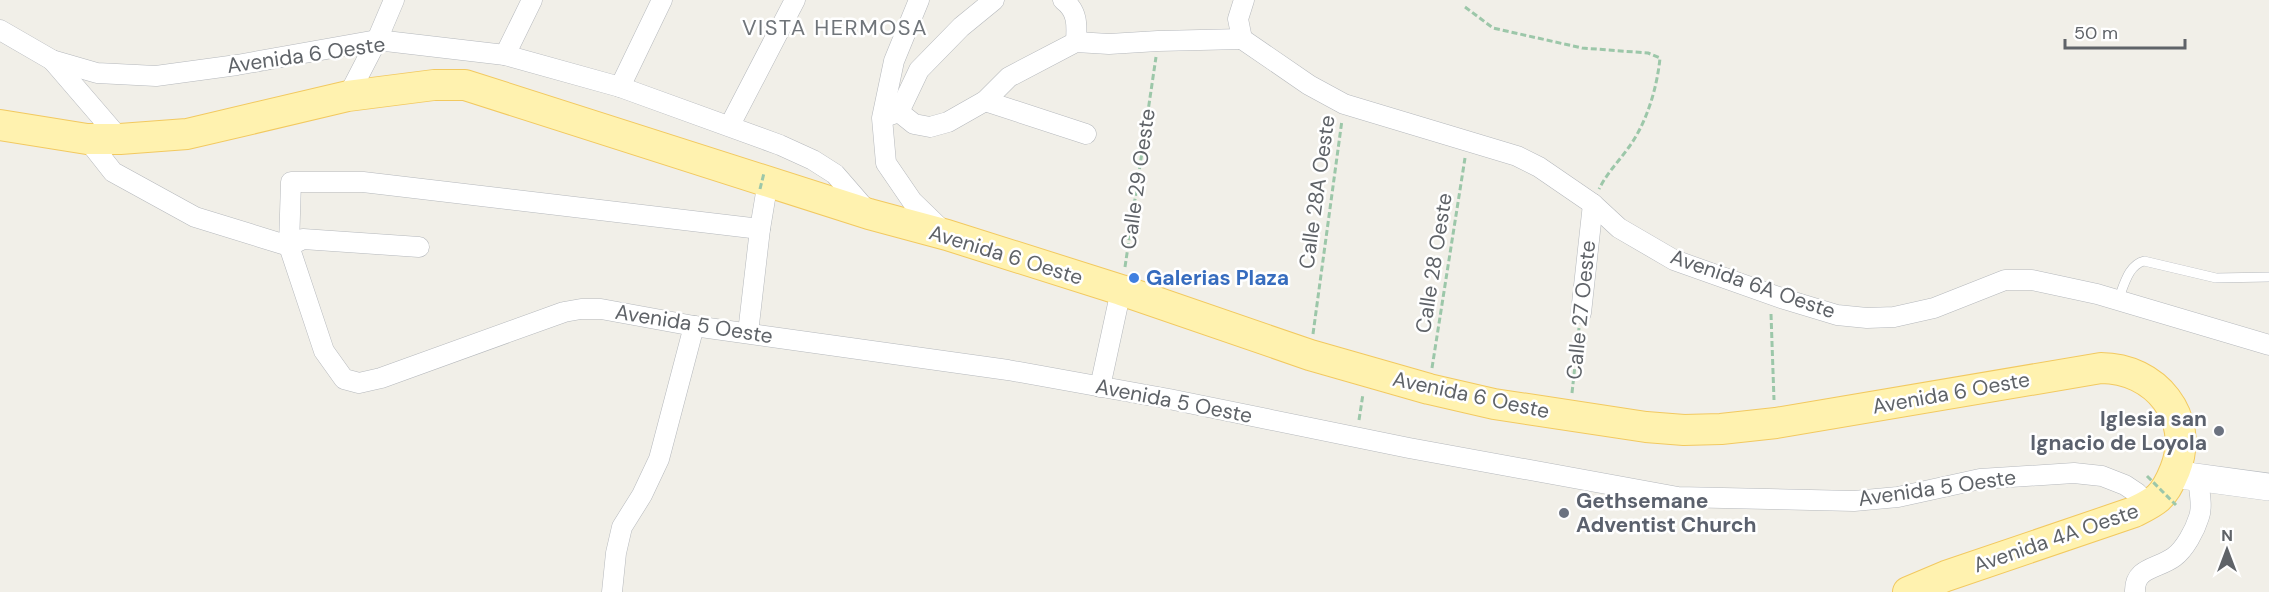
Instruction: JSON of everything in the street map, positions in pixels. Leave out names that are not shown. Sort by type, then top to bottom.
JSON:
[{"type":"main road","name":"Avenida 6 Oeste","points":[[0,125],[87,140],[120,140],[188,134],[348,96],[435,85],[465,85],[869,214],[947,235],[1121,290],[1310,355],[1429,389],[1494,404],[1684,430],[1721,429],[1776,423],[2092,369],[2114,368],[2131,372],[2146,380],[2165,397],[2177,419],[2181,435],[2178,463],[2168,488]]},
{"type":"main road","name":"Avenida 4A Oeste","points":[[1908,592],[1946,576],[2134,512],[2168,488]]},
{"type":"street","points":[[348,96],[377,40],[394,0]]},
{"type":"street","points":[[505,55],[532,0]]},
{"type":"street","points":[[620,87],[662,0]]},
{"type":"street","points":[[730,125],[795,0]]},
{"type":"street","points":[[919,0],[894,61],[886,163],[912,201],[947,235]]},
{"type":"street","points":[[891,115],[919,70],[961,27],[994,0]]},
{"type":"street","points":[[1063,0],[1071,6],[1077,21],[1076,42]]},
{"type":"street","points":[[891,115],[914,124],[930,127],[948,122],[985,101],[1009,77],[1076,42],[1108,44],[1158,40],[1242,39],[1238,19],[1244,0]]},
{"type":"street","name":"Avenida 6 Oeste","points":[[0,30],[52,60],[97,73],[156,76],[237,65],[377,40],[505,55],[620,87],[780,145],[813,160],[836,174],[869,214]]},
{"type":"street","name":"Avenida 6A Oeste","points":[[1242,39],[1309,85],[1344,104],[1517,156],[1539,167],[1593,204],[1619,228],[1674,260],[1837,315],[1867,318],[1894,317],[1934,308],[2005,280],[2032,280],[2118,300],[2269,345]]},
{"type":"street","points":[[52,60],[120,140]]},
{"type":"street","points":[[985,101],[1086,134]]},
{"type":"street","points":[[87,140],[113,172],[195,217],[289,246],[303,239],[419,247]]},
{"type":"street","points":[[748,333],[764,181]]},
{"type":"street","name":"Avenida 5 Oeste","points":[[760,230],[363,182],[291,182],[289,246],[324,351],[344,379],[359,383],[381,378],[564,312],[601,309],[694,326],[1008,370],[1678,497],[1854,501],[1898,497],[1980,479],[2074,473],[2102,476],[2125,485],[2137,493],[2168,488]]},
{"type":"street","name":"Calle 27 Oeste","points":[[1581,313],[1593,204]]},
{"type":"street","points":[[1100,387],[1121,290]]},
{"type":"street","points":[[612,592],[616,553],[622,527],[642,495],[659,459],[694,326]]},
{"type":"street","points":[[2168,488],[2269,487]]},
{"type":"street","points":[[2135,592],[2134,585],[2138,576],[2145,570],[2175,557],[2189,540],[2200,515],[2168,488]]},
{"type":"lane","points":[[2118,300],[2132,267],[2144,261],[2216,278],[2269,277]]},
{"type":"path","points":[[1465,7],[1493,28],[1582,48],[1648,53],[1660,58],[1658,74],[1645,119],[1630,145],[1604,178],[1593,204]]},
{"type":"path","name":"Calle 29 Oeste","points":[[1121,290],[1158,40]]},
{"type":"path","name":"Calle 28A Oeste","points":[[1310,355],[1344,104]]},
{"type":"path","name":"Calle 28 Oeste","points":[[1429,389],[1468,142]]},
{"type":"path","points":[[1771,294],[1771,371],[1776,423]]},
{"type":"path","name":"Calle 27 Oeste","points":[[1569,416],[1581,313]]},
{"type":"path","points":[[1356,437],[1367,372]]},
{"type":"place","name":"Galerias Plaza","points":[[1134,278]]},
{"type":"place","name":"Iglesia san Ignacio de Loyola","points":[[2219,431]]},
{"type":"place","name":"Gethsemane Adventist Church","points":[[1564,513]]},
{"type":"district","name":"VISTA HERMOSA","points":[[835,27]]}]
